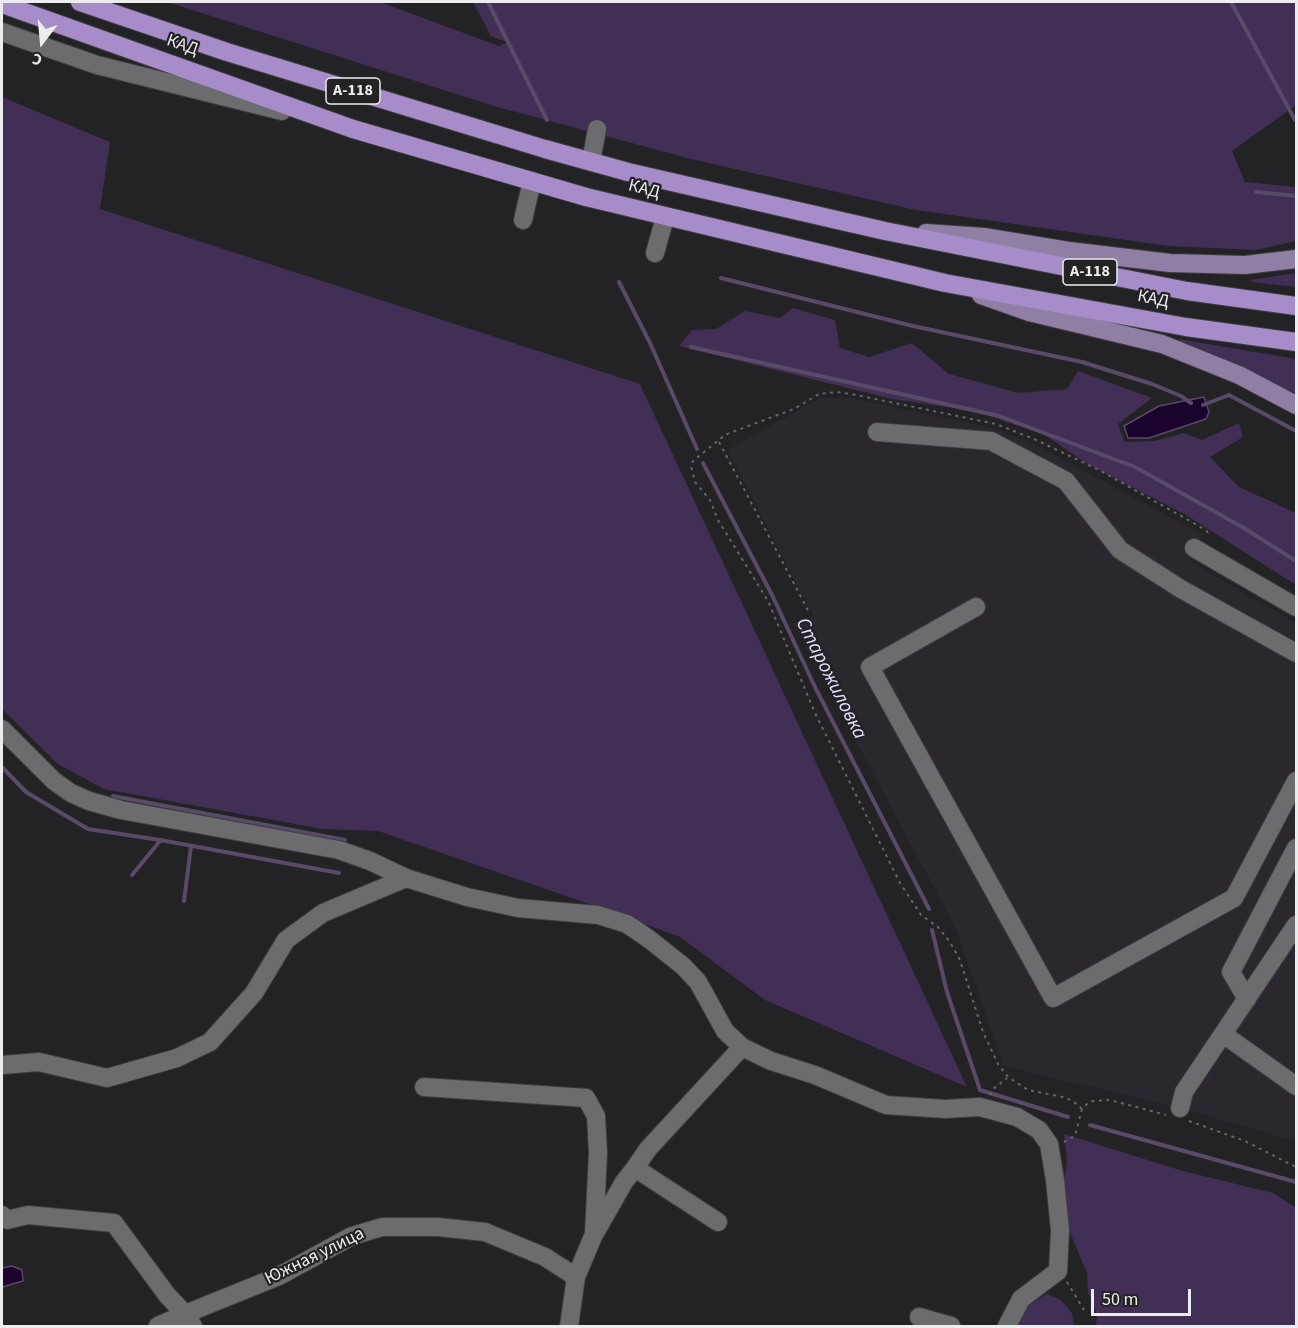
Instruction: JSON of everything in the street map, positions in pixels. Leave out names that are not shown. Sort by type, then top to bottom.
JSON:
[{"type":"highway","name":"КАД","points":[[80,2],[238,56],[591,162],[885,231],[1186,291],[1296,306]]},
{"type":"highway","name":"КАД","points":[[2,4],[353,129],[532,182],[665,217],[945,283],[1186,327],[1296,342]]},
{"type":"main road","points":[[885,231],[984,237],[1069,251],[1170,263],[1245,265],[1296,259]]},
{"type":"main road","points":[[945,283],[1029,312],[1162,344],[1239,375],[1296,405]]},
{"type":"street","points":[[2,32],[97,65],[353,129]]},
{"type":"street","points":[[591,162],[597,129]]},
{"type":"street","points":[[522,220],[532,182]]},
{"type":"street","points":[[655,253],[665,217]]},
{"type":"street","points":[[877,432],[991,441],[1066,481],[1120,550],[1181,590],[1296,653]]},
{"type":"street","points":[[1194,548],[1296,607]]},
{"type":"street","points":[[976,607],[870,667],[1053,998],[1234,898],[1296,781]]},
{"type":"street","points":[[2,729],[54,781],[71,793],[89,801],[121,810],[339,850],[370,861],[406,878],[467,897],[518,908],[598,915],[627,924],[683,966],[698,982],[725,1031],[742,1047],[771,1061],[815,1075],[886,1105],[934,1109],[980,1107],[1017,1117],[1039,1130],[1049,1144],[1055,1180],[1060,1230],[1058,1271],[1021,1299],[1006,1326]]},
{"type":"street","points":[[1247,999],[1231,972],[1296,848]]},
{"type":"street","points":[[2,1065],[39,1062],[107,1078],[177,1058],[210,1042],[254,993],[286,940],[323,913],[406,878]]},
{"type":"street","points":[[1178,1115],[1184,1092],[1296,925]]},
{"type":"street","points":[[1223,1034],[1296,1086]]},
{"type":"street","points":[[569,1326],[576,1277],[594,1234],[624,1182],[648,1149],[742,1047]]},
{"type":"street","points":[[424,1087],[586,1098],[596,1116],[598,1153],[594,1234]]},
{"type":"street","points":[[635,1168],[718,1222]]},
{"type":"street","points":[[2,1215],[7,1220],[28,1215],[114,1223],[167,1295],[189,1320]]},
{"type":"street","name":"Южная улица","points":[[158,1326],[189,1320],[279,1276],[352,1236],[382,1227],[438,1227],[485,1232],[545,1257],[576,1277]]},
{"type":"street","points":[[919,1317],[951,1326]]},
{"type":"path","points":[[819,394],[794,409],[725,435],[693,461],[691,471],[695,482],[710,500],[723,528],[768,602],[815,713],[900,883],[921,915],[939,927],[960,960],[966,985],[991,1050],[1008,1077],[1028,1090],[1063,1097],[1082,1108]]},
{"type":"path","points":[[718,442],[810,614]]},
{"type":"path","points":[[993,1089],[1008,1077]]},
{"type":"path","points":[[1066,1142],[1075,1136],[1082,1108],[1093,1101],[1110,1100],[1178,1115],[1245,1141],[1296,1167]]},
{"type":"path","points":[[1058,1271],[1084,1310]]},
{"type":"shaded area","points":[[167,2],[380,2],[499,46],[507,42],[491,36],[473,2],[1296,2],[1296,105],[1232,151],[1245,182],[1296,187],[1296,241],[1256,250],[1168,246],[916,210],[691,159],[494,106]]},
{"type":"shaded area","points":[[2,97],[110,142],[100,209],[640,384],[967,1087],[765,1000],[680,937],[378,831],[322,829],[104,789],[58,764],[2,709]]},
{"type":"shaded area","points":[[1296,273],[1296,287],[1252,282],[1251,280]]},
{"type":"shaded area","points":[[793,308],[835,320],[840,348],[869,357],[912,343],[949,374],[1019,393],[1067,389],[1078,371],[1152,398],[1118,424],[1125,442],[1154,441],[1184,433],[1202,440],[1239,423],[1243,437],[1210,457],[1239,487],[1296,513],[1296,585],[1186,515],[1086,463],[1045,435],[975,411],[892,399],[679,346],[692,330],[716,329],[745,311],[780,318]]},
{"type":"shaded area","points":[[1179,339],[1296,359],[1296,393],[1179,345]]},
{"type":"shaded area","points":[[1204,397],[1209,412],[1206,419],[1149,438],[1128,438],[1124,426],[1159,406]]},
{"type":"shaded area","points":[[820,398],[849,398],[994,428],[1033,444],[1202,534],[1188,560],[1296,623],[1296,1141],[1180,1108],[1004,1066],[955,927],[793,623],[813,615],[727,450]]},
{"type":"shaded area","points":[[1064,1134],[1183,1171],[1273,1193],[1296,1208],[1296,1326],[1096,1326],[1097,1315],[1088,1292],[1087,1273],[1068,1228],[1064,1185],[1067,1160]]},
{"type":"shaded area","points":[[12,1266],[22,1270],[23,1281],[2,1287],[2,1268]]},
{"type":"shaded area","points":[[1047,1294],[1061,1300],[1072,1313],[1074,1326],[1016,1326],[1017,1319],[1031,1303]]},
{"type":"waterway","name":"Старожиловка","points":[[488,2],[547,120]]},
{"type":"waterway","points":[[1231,2],[1295,120]]},
{"type":"waterway","points":[[1256,192],[1296,196]]},
{"type":"waterway","points":[[721,278],[913,326],[1082,362],[1152,384],[1181,396],[1191,403]]},
{"type":"waterway","name":"Старожиловка","points":[[619,282],[650,343],[697,449]]},
{"type":"waterway","points":[[691,347],[999,416],[1135,467],[1244,528],[1296,561]]},
{"type":"waterway","points":[[1203,405],[1229,395],[1296,431]]},
{"type":"waterway","name":"Старожиловка","points":[[703,463],[773,597],[815,687],[929,909]]},
{"type":"waterway","points":[[2,767],[26,792],[88,829],[339,873]]},
{"type":"waterway","points":[[113,796],[345,840]]},
{"type":"waterway","points":[[132,875],[160,841]]},
{"type":"waterway","points":[[184,901],[191,846]]},
{"type":"waterway","name":"Старожиловка","points":[[932,930],[947,992],[980,1090],[1068,1117]]},
{"type":"waterway","points":[[1090,1125],[1296,1182]]}]
